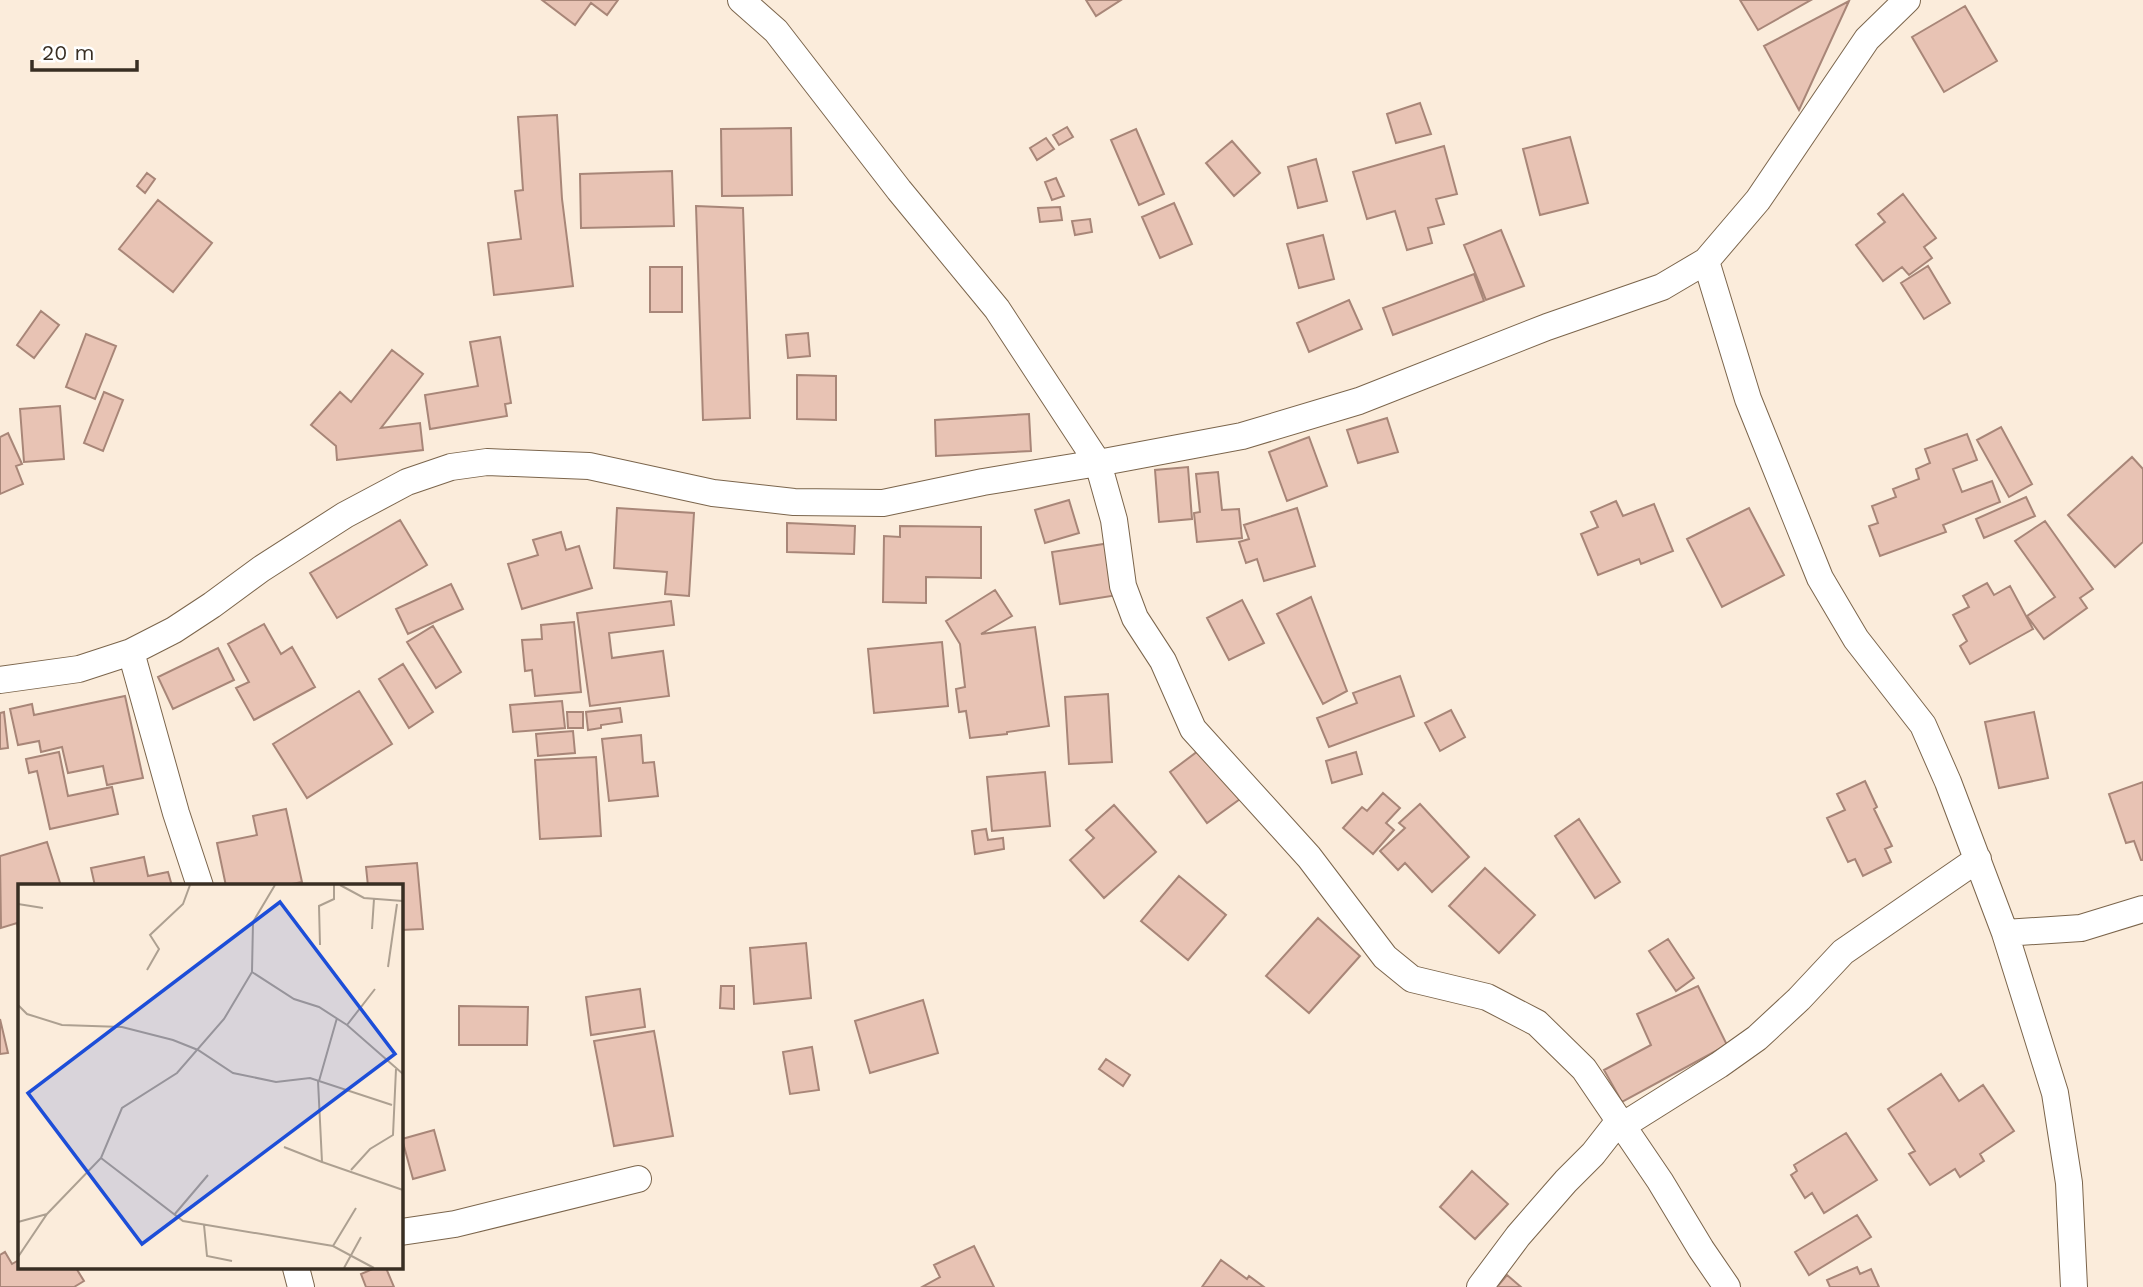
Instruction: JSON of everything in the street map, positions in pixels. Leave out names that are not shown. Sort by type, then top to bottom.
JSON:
[{"type":"street","points":[[741,0],[776,32],[899,190],[997,309],[1098,463],[1114,520],[1123,586],[1135,618],[1163,661],[1194,729],[1309,857],[1385,957],[1412,979],[1488,997],[1537,1023],[1584,1069],[1660,1181],[1701,1250],[1727,1287]]},
{"type":"street","points":[[0,680],[79,669],[131,652],[183,624],[345,515],[407,482],[451,467],[487,462],[589,466],[713,493],[793,502],[883,503],[983,482],[1242,436],[1359,401],[1546,327],[1662,287],[1706,261],[1758,200],[1867,39],[1907,0]]},
{"type":"street","points":[[1706,261],[1748,399],[1820,578],[1856,639],[1923,725],[2005,933],[2055,1093],[2069,1183],[2074,1287]]},
{"type":"street","points":[[131,652],[176,813],[199,884]]},
{"type":"street","points":[[1480,1287],[1518,1236],[1620,1124],[1719,1065],[1758,1038],[1843,952],[1978,859]]},
{"type":"street","points":[[2005,933],[2081,928],[2143,909]]},
{"type":"street","points":[[402,1232],[455,1224],[638,1179]]},
{"type":"street","points":[[297,1270],[301,1287]]},
{"type":"building","points":[[542,0],[618,0],[607,15],[591,3],[575,25]]},
{"type":"building","points":[[1086,0],[1121,0],[1096,16]]},
{"type":"building","points":[[1740,0],[1811,0],[1758,30]]},
{"type":"building","points":[[1849,1],[1799,110],[1764,46]]},
{"type":"building","points":[[1965,6],[1997,61],[1944,92],[1912,37]]},
{"type":"building","points":[[1420,103],[1431,134],[1396,143],[1387,114]]},
{"type":"building","points":[[557,115],[562,199],[573,286],[494,295],[488,243],[521,239],[515,191],[523,190],[518,117]]},
{"type":"building","points":[[1067,127],[1073,137],[1059,145],[1053,135]]},
{"type":"building","points":[[791,128],[792,195],[722,196],[721,129]]},
{"type":"building","points":[[1136,129],[1164,194],[1139,205],[1111,140]]},
{"type":"building","points":[[1570,137],[1588,203],[1540,215],[1523,149]]},
{"type":"building","points":[[1046,138],[1054,149],[1037,160],[1030,148]]},
{"type":"building","points":[[1232,141],[1260,173],[1234,196],[1206,163]]},
{"type":"building","points":[[1444,146],[1457,194],[1436,199],[1444,224],[1428,228],[1432,243],[1407,250],[1395,211],[1367,219],[1353,172]]},
{"type":"building","points":[[1316,159],[1327,201],[1298,208],[1288,167]]},
{"type":"building","points":[[672,171],[674,226],[581,228],[580,174]]},
{"type":"building","points":[[147,173],[155,179],[145,193],[137,186]]},
{"type":"building","points":[[1056,178],[1064,196],[1052,200],[1045,182]]},
{"type":"building","points":[[1903,194],[1936,238],[1924,247],[1932,258],[1909,275],[1902,267],[1883,281],[1856,245],[1885,222],[1878,214]]},
{"type":"building","points":[[158,200],[212,243],[173,292],[119,249]]},
{"type":"building","points":[[1174,203],[1192,244],[1160,258],[1142,217]]},
{"type":"building","points":[[696,206],[743,208],[750,418],[703,420]]},
{"type":"building","points":[[1060,207],[1062,220],[1040,222],[1038,208]]},
{"type":"building","points":[[1090,219],[1092,232],[1075,235],[1072,221]]},
{"type":"building","points":[[1501,230],[1524,286],[1486,300],[1464,245]]},
{"type":"building","points":[[1323,235],[1334,279],[1299,288],[1287,244]]},
{"type":"building","points":[[1928,266],[1950,303],[1924,319],[1901,283]]},
{"type":"building","points":[[650,267],[682,267],[682,312],[650,312]]},
{"type":"building","points":[[1474,274],[1484,301],[1393,335],[1383,308]]},
{"type":"building","points":[[1349,300],[1362,329],[1309,352],[1297,323]]},
{"type":"building","points":[[41,311],[59,325],[34,358],[17,345]]},
{"type":"building","points":[[808,333],[810,356],[788,358],[786,335]]},
{"type":"building","points":[[86,334],[116,346],[95,399],[66,387]]},
{"type":"building","points":[[500,337],[511,403],[505,404],[507,416],[430,429],[425,395],[478,386],[470,342]]},
{"type":"building","points":[[392,350],[423,374],[381,428],[420,423],[423,450],[337,460],[336,446],[311,425],[340,392],[351,402]]},
{"type":"building","points":[[797,375],[836,376],[836,420],[797,419]]},
{"type":"building","points":[[104,392],[123,400],[103,451],[84,443]]},
{"type":"building","points":[[60,406],[64,459],[24,462],[20,409]]},
{"type":"building","points":[[1029,414],[1031,451],[936,456],[935,420]]},
{"type":"building","points":[[1387,418],[1398,452],[1358,463],[1347,430]]},
{"type":"building","points":[[2001,427],[2032,484],[2009,497],[1977,440]]},
{"type":"building","points":[[8,433],[22,464],[16,466],[23,484],[0,494],[0,437]]},
{"type":"building","points":[[1967,434],[1977,460],[1953,469],[1962,492],[1992,481],[2000,502],[1943,525],[1946,532],[1880,556],[1869,526],[1878,523],[1872,506],[1896,497],[1893,489],[1919,479],[1916,469],[1930,463],[1925,449]]},
{"type":"building","points":[[1309,437],[1327,486],[1287,501],[1269,452]]},
{"type":"building","points":[[2132,457],[2143,469],[2143,542],[2115,567],[2068,515]]},
{"type":"building","points":[[1188,467],[1192,519],[1159,522],[1155,470]]},
{"type":"building","points":[[1218,472],[1222,510],[1239,509],[1242,538],[1197,542],[1194,513],[1200,512],[1196,474]]},
{"type":"building","points":[[2026,497],[2035,516],[1984,538],[1976,519]]},
{"type":"building","points":[[1069,500],[1079,533],[1045,543],[1035,510]]},
{"type":"building","points":[[1616,501],[1623,516],[1654,504],[1673,551],[1641,564],[1639,559],[1598,575],[1581,534],[1598,527],[1591,512]]},
{"type":"building","points":[[617,508],[694,513],[689,596],[665,594],[667,572],[614,568]]},
{"type":"building","points":[[1297,508],[1315,566],[1264,581],[1257,559],[1246,563],[1239,542],[1249,539],[1244,525]]},
{"type":"building","points":[[1749,508],[1784,575],[1722,607],[1687,539]]},
{"type":"building","points":[[400,520],[427,565],[337,618],[310,573]]},
{"type":"building","points":[[2045,521],[2093,589],[2080,598],[2087,608],[2044,639],[2027,616],[2055,597],[2015,541]]},
{"type":"building","points":[[787,523],[855,526],[854,554],[787,552]]},
{"type":"building","points":[[900,526],[981,527],[981,578],[926,577],[926,603],[883,602],[884,536],[900,537]]},
{"type":"building","points":[[561,532],[566,550],[579,546],[592,588],[522,609],[508,564],[538,555],[533,540]]},
{"type":"building","points":[[1110,543],[1118,595],[1060,604],[1052,552]]},
{"type":"building","points":[[1987,583],[1994,595],[2010,586],[2033,629],[1970,664],[1960,646],[1967,641],[1953,615],[1969,607],[1963,596]]},
{"type":"building","points":[[451,584],[463,609],[408,634],[396,609]]},
{"type":"building","points":[[995,590],[1012,616],[981,634],[1035,627],[1049,726],[970,738],[966,711],[959,712],[956,689],[965,687],[960,644],[946,621]]},
{"type":"building","points":[[1311,597],[1347,691],[1323,704],[1277,614]]},
{"type":"building","points":[[1242,600],[1264,643],[1229,660],[1207,618]]},
{"type":"building","points":[[671,601],[674,625],[609,633],[612,658],[663,651],[669,696],[590,706],[577,613]]},
{"type":"building","points":[[574,622],[581,692],[535,696],[532,670],[525,671],[522,640],[542,639],[541,625]]},
{"type":"building","points":[[264,624],[281,654],[292,647],[315,687],[254,720],[236,688],[249,682],[228,644]]},
{"type":"building","points":[[433,626],[461,672],[436,688],[407,642]]},
{"type":"building","points":[[942,642],[948,706],[874,713],[868,649]]},
{"type":"building","points":[[218,648],[234,680],[173,709],[158,677]]},
{"type":"building","points":[[403,664],[433,712],[409,728],[379,679]]},
{"type":"building","points":[[1400,676],[1414,716],[1329,747],[1317,718],[1357,703],[1353,693]]},
{"type":"building","points":[[359,691],[392,744],[307,798],[273,744]]},
{"type":"building","points":[[1108,694],[1112,762],[1069,764],[1065,697]]},
{"type":"building","points":[[125,696],[143,778],[107,785],[103,766],[68,773],[62,747],[41,752],[39,741],[18,745],[10,709],[32,704],[34,715]]},
{"type":"building","points":[[562,701],[565,728],[513,732],[510,705]]},
{"type":"building","points":[[620,708],[622,722],[588,730],[586,712]]},
{"type":"building","points":[[1451,710],[1465,737],[1440,751],[1425,723]]},
{"type":"building","points":[[4,712],[8,748],[0,749],[0,713]]},
{"type":"building","points":[[567,712],[583,712],[583,728],[568,728]]},
{"type":"building","points":[[2034,712],[2048,778],[1999,788],[1985,722]]},
{"type":"building","points":[[573,731],[575,753],[538,756],[536,734]]},
{"type":"building","points":[[641,735],[643,763],[654,762],[658,796],[609,801],[602,739]]},
{"type":"building","points":[[1202,748],[1240,799],[1207,823],[1170,772]]},
{"type":"building","points":[[59,752],[68,796],[112,787],[118,814],[50,829],[37,771],[29,773],[26,759]]},
{"type":"building","points":[[1356,752],[1362,774],[1332,783],[1326,761]]},
{"type":"building","points":[[596,757],[601,836],[540,839],[535,760]]},
{"type":"building","points":[[1045,772],[1050,826],[992,831],[987,777]]},
{"type":"building","points":[[1865,781],[1877,807],[1874,809],[1892,846],[1885,849],[1891,862],[1863,876],[1855,859],[1848,862],[1827,818],[1845,810],[1837,794]]},
{"type":"building","points":[[2143,782],[2141,860],[2134,841],[2126,843],[2109,794]]},
{"type":"building","points":[[1383,793],[1400,808],[1386,823],[1394,830],[1373,854],[1343,828],[1362,807],[1367,811]]},
{"type":"building","points":[[1420,804],[1469,857],[1432,892],[1405,863],[1398,870],[1380,851],[1405,828],[1399,823]]},
{"type":"building","points":[[1114,805],[1156,852],[1104,898],[1070,860],[1094,838],[1086,830]]},
{"type":"building","points":[[286,809],[302,882],[226,884],[217,843],[257,835],[253,816]]},
{"type":"building","points":[[1579,819],[1620,882],[1595,898],[1555,836]]},
{"type":"building","points":[[986,829],[988,840],[1003,838],[1004,849],[975,854],[972,831]]},
{"type":"building","points":[[47,842],[60,884],[18,884],[18,927],[17,923],[1,928],[0,856]]},
{"type":"building","points":[[144,857],[148,876],[168,872],[171,884],[95,884],[91,868]]},
{"type":"building","points":[[417,863],[423,929],[402,930],[402,884],[368,884],[366,867]]},
{"type":"building","points":[[1485,868],[1535,915],[1499,953],[1449,906]]},
{"type":"building","points":[[1179,876],[1226,915],[1188,960],[1141,921]]},
{"type":"building","points":[[1318,918],[1360,956],[1309,1013],[1266,976]]},
{"type":"building","points":[[1668,939],[1694,978],[1676,991],[1649,951]]},
{"type":"building","points":[[806,943],[811,998],[754,1004],[750,948]]},
{"type":"building","points":[[721,986],[734,986],[734,1009],[720,1008]]},
{"type":"building","points":[[1698,986],[1727,1045],[1622,1102],[1604,1070],[1651,1045],[1637,1014]]},
{"type":"building","points":[[640,989],[645,1027],[591,1035],[586,997]]},
{"type":"building","points":[[923,1000],[938,1053],[870,1073],[855,1021]]},
{"type":"building","points":[[459,1006],[528,1007],[527,1045],[459,1045]]},
{"type":"building","points":[[0,1019],[8,1053],[0,1054]]},
{"type":"building","points":[[654,1031],[673,1136],[614,1146],[594,1041]]},
{"type":"building","points":[[812,1047],[819,1090],[790,1094],[783,1052]]},
{"type":"building","points":[[1106,1059],[1130,1075],[1123,1086],[1099,1069]]},
{"type":"building","points":[[1941,1074],[1959,1101],[1983,1085],[2014,1131],[1980,1154],[1984,1161],[1960,1177],[1955,1169],[1930,1185],[1909,1154],[1915,1151],[1888,1109]]},
{"type":"building","points":[[434,1130],[445,1170],[413,1179],[402,1139]]},
{"type":"building","points":[[1846,1133],[1877,1180],[1824,1213],[1812,1193],[1805,1198],[1791,1175],[1797,1171],[1794,1165]]},
{"type":"building","points":[[1472,1171],[1508,1204],[1475,1239],[1440,1207]]},
{"type":"building","points":[[1857,1215],[1871,1237],[1809,1275],[1795,1252]]},
{"type":"building","points":[[974,1246],[994,1287],[922,1287],[940,1277],[934,1265]]},
{"type":"building","points":[[5,1252],[12,1264],[18,1261],[18,1270],[77,1270],[84,1281],[74,1287],[0,1287],[0,1255]]},
{"type":"building","points":[[1221,1260],[1247,1279],[1249,1276],[1264,1287],[1202,1287]]},
{"type":"building","points":[[1857,1267],[1860,1274],[1871,1269],[1879,1287],[1830,1287],[1827,1280]]},
{"type":"building","points":[[370,1270],[387,1270],[394,1287],[366,1287],[361,1274]]},
{"type":"building","points":[[1507,1275],[1521,1287],[1497,1287]]}]
